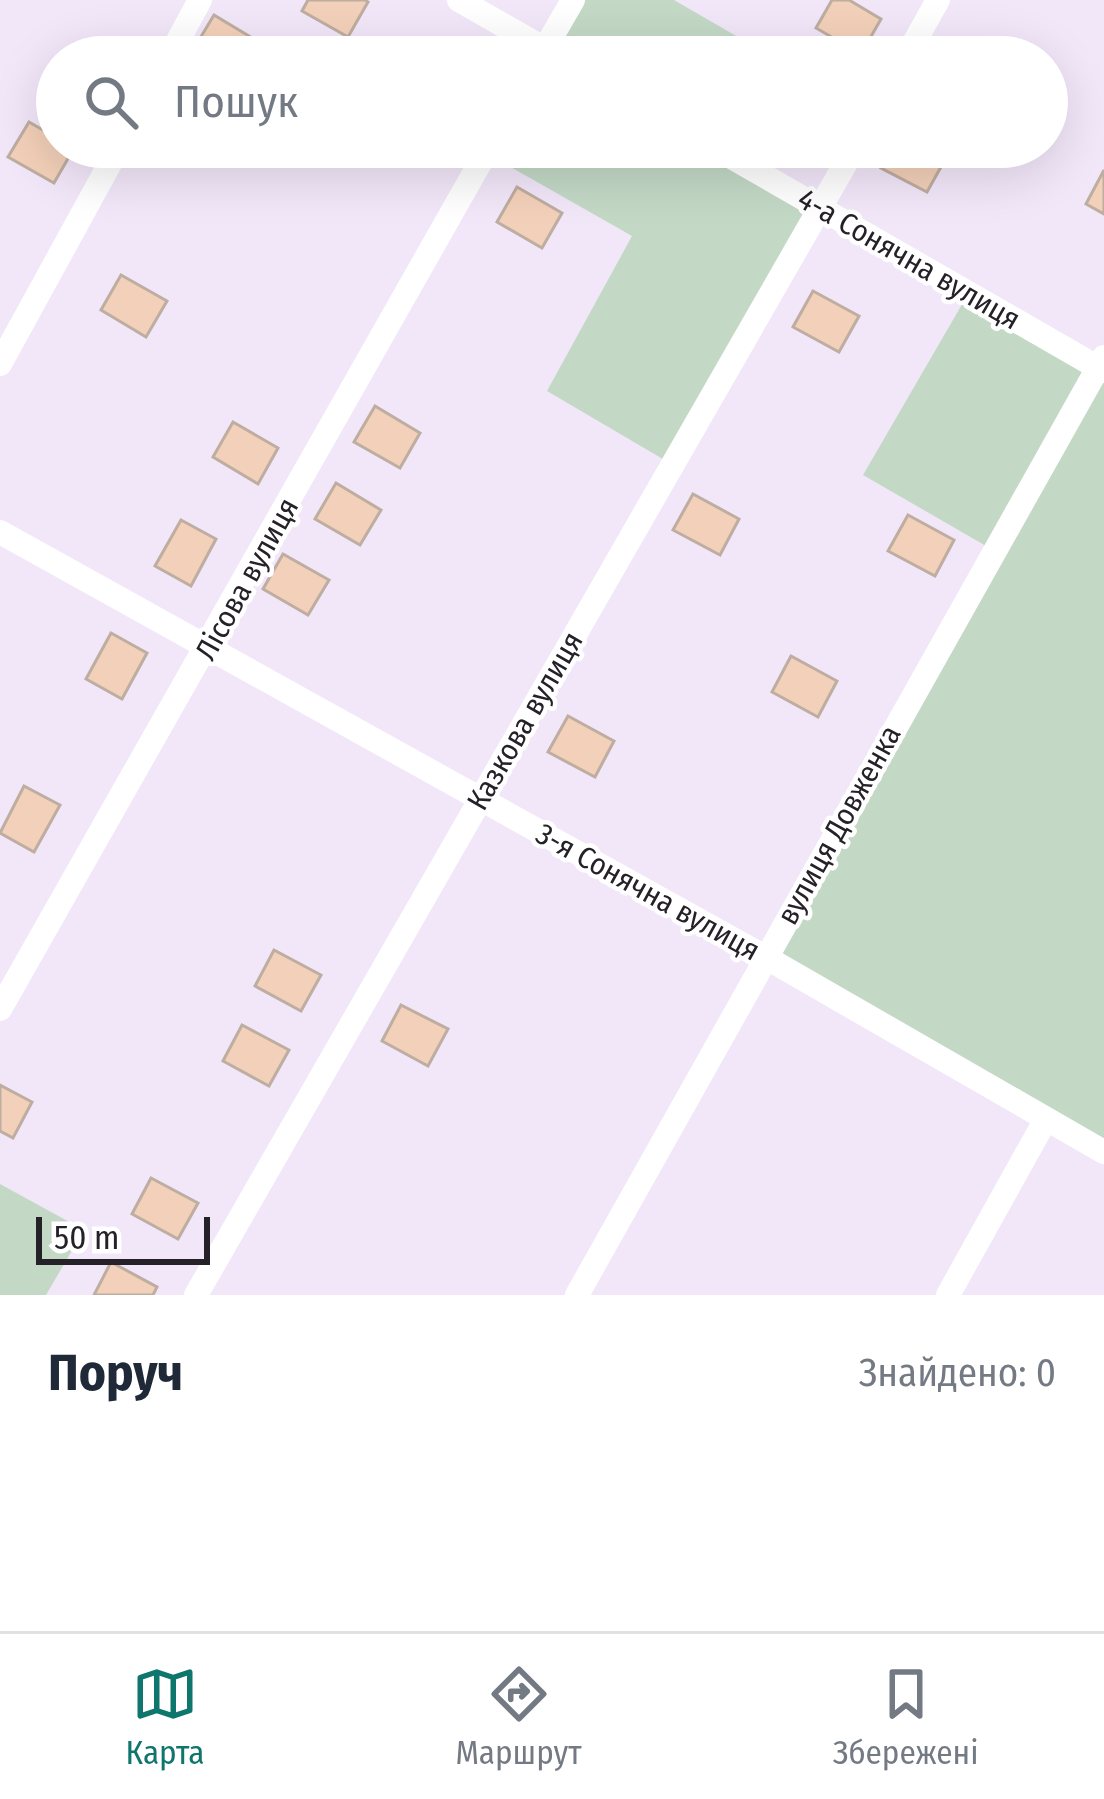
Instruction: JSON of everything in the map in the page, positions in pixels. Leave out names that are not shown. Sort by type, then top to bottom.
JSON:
[{"type":"street","points":[[180,36],[200,0]]},
{"type":"street","points":[[459,0],[518,36]]},
{"type":"street","points":[[556,36],[573,0]]},
{"type":"street","points":[[918,36],[938,0]]},
{"type":"street","points":[[0,364],[107,168]]},
{"type":"street","name":"Лісова вулиця","points":[[0,1009],[477,168]]},
{"type":"street","name":"4-а Сонячна вулиця","points":[[749,168],[1102,365]]},
{"type":"street","name":"Казкова вулиця","points":[[196,1295],[843,168]]},
{"type":"street","name":"вулиця Довженка","points":[[577,1295],[1102,365]]},
{"type":"street","name":"3-я Сонячна вулиця","points":[[0,532],[765,957],[1104,1152]]},
{"type":"street","points":[[948,1295],[1046,1119]]},
{"type":"green space","points":[[573,0],[674,0],[736,36],[553,36]]},
{"type":"green space","points":[[512,168],[750,168],[820,209],[673,465],[547,391],[632,236]]},
{"type":"green space","points":[[968,294],[1104,371],[1104,1151],[765,957],[993,550],[863,475]]},
{"type":"green space","points":[[0,1184],[84,1230],[46,1295],[0,1295]]},
{"type":"building","points":[[308,0],[368,2],[349,36],[302,11]]},
{"type":"building","points":[[832,0],[849,0],[881,19],[871,36],[830,36],[816,28]]},
{"type":"building","points":[[214,15],[249,36],[201,36]]},
{"type":"building","points":[[29,122],[36,126],[36,168],[63,168],[54,183],[8,157]]},
{"type":"building","points":[[881,168],[940,168],[927,192]]},
{"type":"building","points":[[1104,170],[1104,214],[1086,204]]},
{"type":"building","points":[[517,187],[562,213],[542,248],[497,222]]},
{"type":"building","points":[[121,275],[167,301],[146,337],[101,310]]},
{"type":"building","points":[[813,291],[859,316],[839,352],[793,327]]},
{"type":"building","points":[[375,406],[420,433],[400,468],[354,442]]},
{"type":"building","points":[[233,422],[278,448],[258,484],[213,457]]},
{"type":"building","points":[[336,483],[381,510],[360,545],[315,519]]},
{"type":"building","points":[[693,494],[739,519],[720,555],[673,530]]},
{"type":"building","points":[[908,515],[954,540],[935,576],[888,551]]},
{"type":"building","points":[[181,520],[216,539],[191,586],[155,566]]},
{"type":"building","points":[[283,554],[329,580],[308,615],[263,589]]},
{"type":"building","points":[[111,633],[147,653],[122,699],[86,679]]},
{"type":"building","points":[[791,656],[837,681],[818,717],[772,692]]},
{"type":"building","points":[[568,716],[614,741],[595,777],[548,752]]},
{"type":"building","points":[[24,786],[60,805],[34,852],[0,833]]},
{"type":"building","points":[[274,950],[321,975],[301,1011],[255,986]]},
{"type":"building","points":[[401,1005],[448,1029],[428,1066],[382,1041]]},
{"type":"building","points":[[242,1025],[289,1050],[269,1086],[223,1061]]},
{"type":"building","points":[[0,1085],[32,1102],[13,1138],[0,1131]]},
{"type":"building","points":[[151,1178],[198,1203],[178,1239],[132,1214]]},
{"type":"building","points":[[111,1262],[157,1287],[153,1295],[94,1295]]}]
